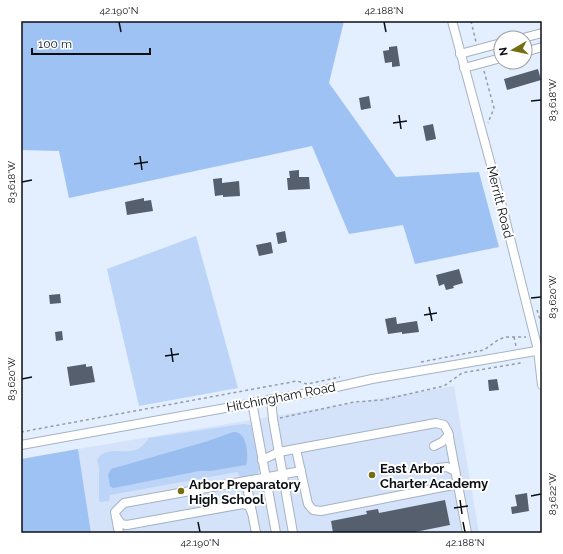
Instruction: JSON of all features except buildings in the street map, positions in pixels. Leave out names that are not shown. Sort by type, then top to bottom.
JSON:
[{"type":"street","name":"Merritt Road","points":[[452,21],[501,202],[534,336],[540,350],[542,385]]},
{"type":"street","points":[[460,54],[493,45]]},
{"type":"street","points":[[464,68],[493,60]]},
{"type":"street","name":"Hitchingham Road","points":[[21,446],[252,402],[540,350]]},
{"type":"street","points":[[271,399],[273,419],[293,533]]},
{"type":"street","points":[[252,402],[276,533]]},
{"type":"street","points":[[262,460],[279,452],[436,423],[444,425],[449,435],[467,533]]},
{"type":"street","points":[[434,446],[442,442],[449,435]]},
{"type":"street","points":[[296,449],[308,504],[313,510],[321,511],[458,484]]},
{"type":"street","points":[[438,468],[447,467],[456,471]]},
{"type":"street","points":[[119,533],[115,512],[124,504],[301,471]]},
{"type":"street","points":[[246,481],[256,533]]},
{"type":"street","points":[[116,517],[121,524],[127,525],[243,504],[249,506],[252,513]]},
{"type":"path","points":[[471,21],[477,45]]},
{"type":"path","points":[[416,363],[484,350],[505,337],[514,336],[523,338],[534,336]]},
{"type":"path","points":[[273,419],[354,402],[382,400],[444,386],[462,373],[520,363],[514,336]]},
{"type":"path","points":[[21,432],[297,381],[307,384],[342,377]]},
{"type":"shaded area","points":[[21,21],[344,21],[329,83],[396,177],[479,172],[499,247],[415,264],[403,225],[349,234],[312,146],[69,198],[59,151],[21,150]]},
{"type":"shaded area","points":[[196,236],[238,388],[139,406],[107,269]]},
{"type":"shaded area","points":[[454,386],[479,533],[91,533],[78,449]]},
{"type":"shaded area","points":[[243,424],[251,425],[259,469],[255,476],[241,478],[237,472],[110,495],[109,501],[99,502],[99,467],[97,460],[101,455],[110,452],[133,451],[142,446],[149,438]]},
{"type":"shaded area","points":[[233,432],[239,433],[246,444],[246,465],[210,471],[199,471],[113,488],[110,486],[108,475],[111,469],[208,441]]},
{"type":"shaded area","points":[[78,449],[91,533],[21,533],[21,459]]},
{"type":"place","name":"East Arbor Charter Academy","points":[[372,475]]},
{"type":"place","name":"Arbor Preparatory High School","points":[[181,491]]}]
